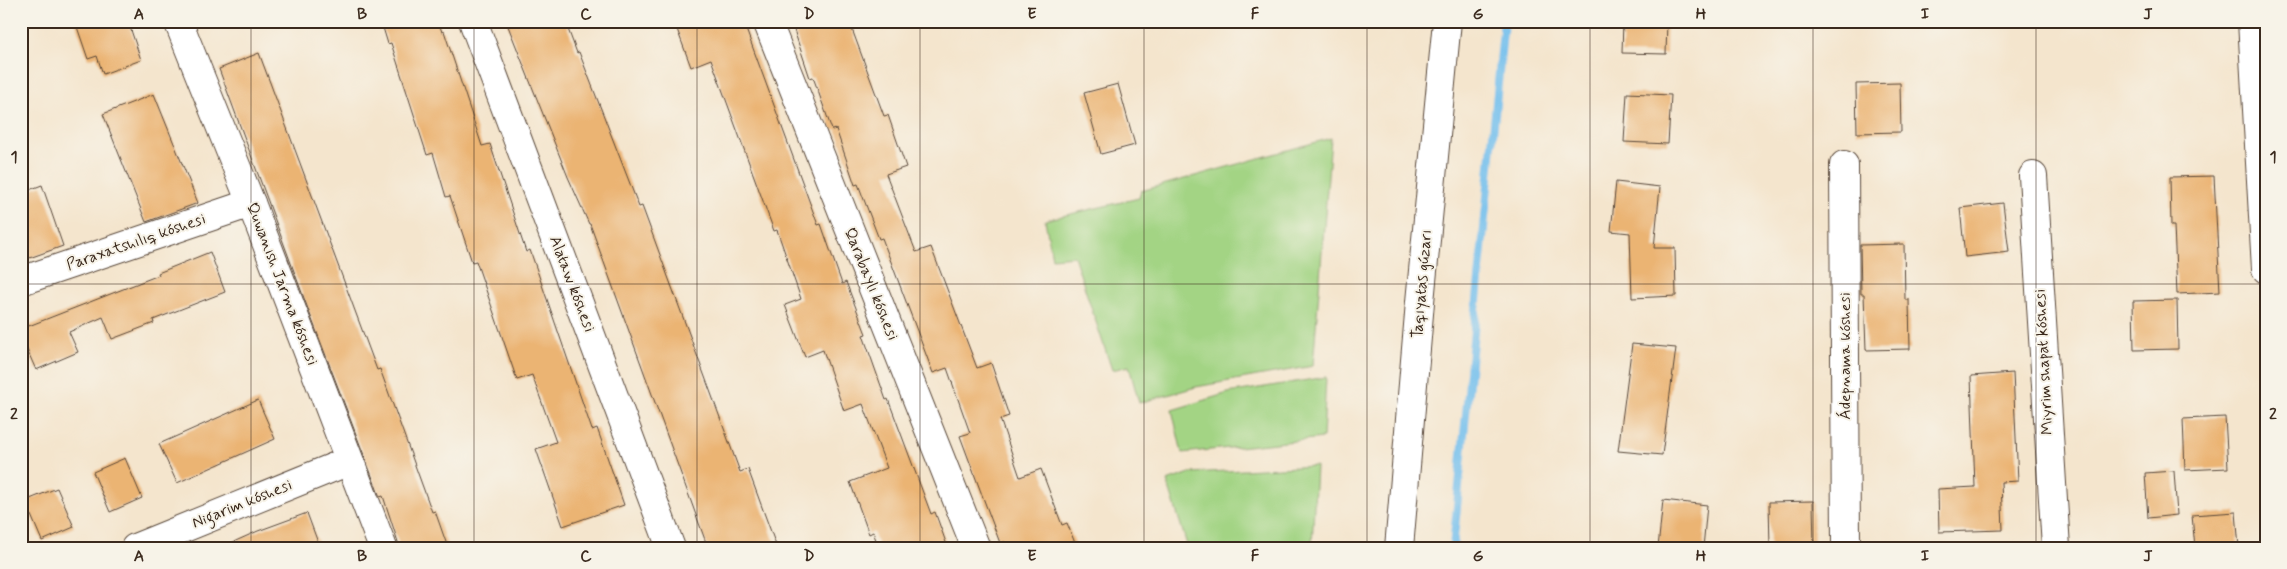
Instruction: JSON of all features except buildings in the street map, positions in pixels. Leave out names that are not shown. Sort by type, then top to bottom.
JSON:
[{"type":"main road","name":"Quwanısh Jarma kóshesi","points":[[178,21],[251,203],[383,548]]},
{"type":"main road","name":"Alataw kóshesi","points":[[473,21],[671,548]]},
{"type":"main road","name":"Qarabaylı kóshesi","points":[[767,21],[976,548]]},
{"type":"main road","name":"Taqıyatas gúzarı","points":[[1400,548],[1420,302],[1447,21]]},
{"type":"main road","points":[[2252,21],[2260,56],[2266,269]]},
{"type":"main road","name":"Ádepnama kóshesi","points":[[1844,165],[1846,548]]},
{"type":"main road","name":"Miyrim shapat kóshesi","points":[[2033,176],[2056,548]]},
{"type":"main road","name":"Paraxatshılıq kóshesi","points":[[21,281],[251,203]]},
{"type":"main road","name":"Nigarim kóshesi","points":[[135,548],[349,461]]},
{"type":"green space","points":[[1331,138],[1313,366],[1196,387],[1139,403],[1129,366],[1112,370],[1074,256],[1052,258],[1045,220],[1139,198],[1141,191]]},
{"type":"green space","points":[[1326,377],[1323,438],[1182,453],[1172,410],[1228,393]]},
{"type":"green space","points":[[1316,466],[1312,546],[1188,548],[1167,481],[1190,473]]},
{"type":"waterway","points":[[1453,548],[1504,21]]}]
